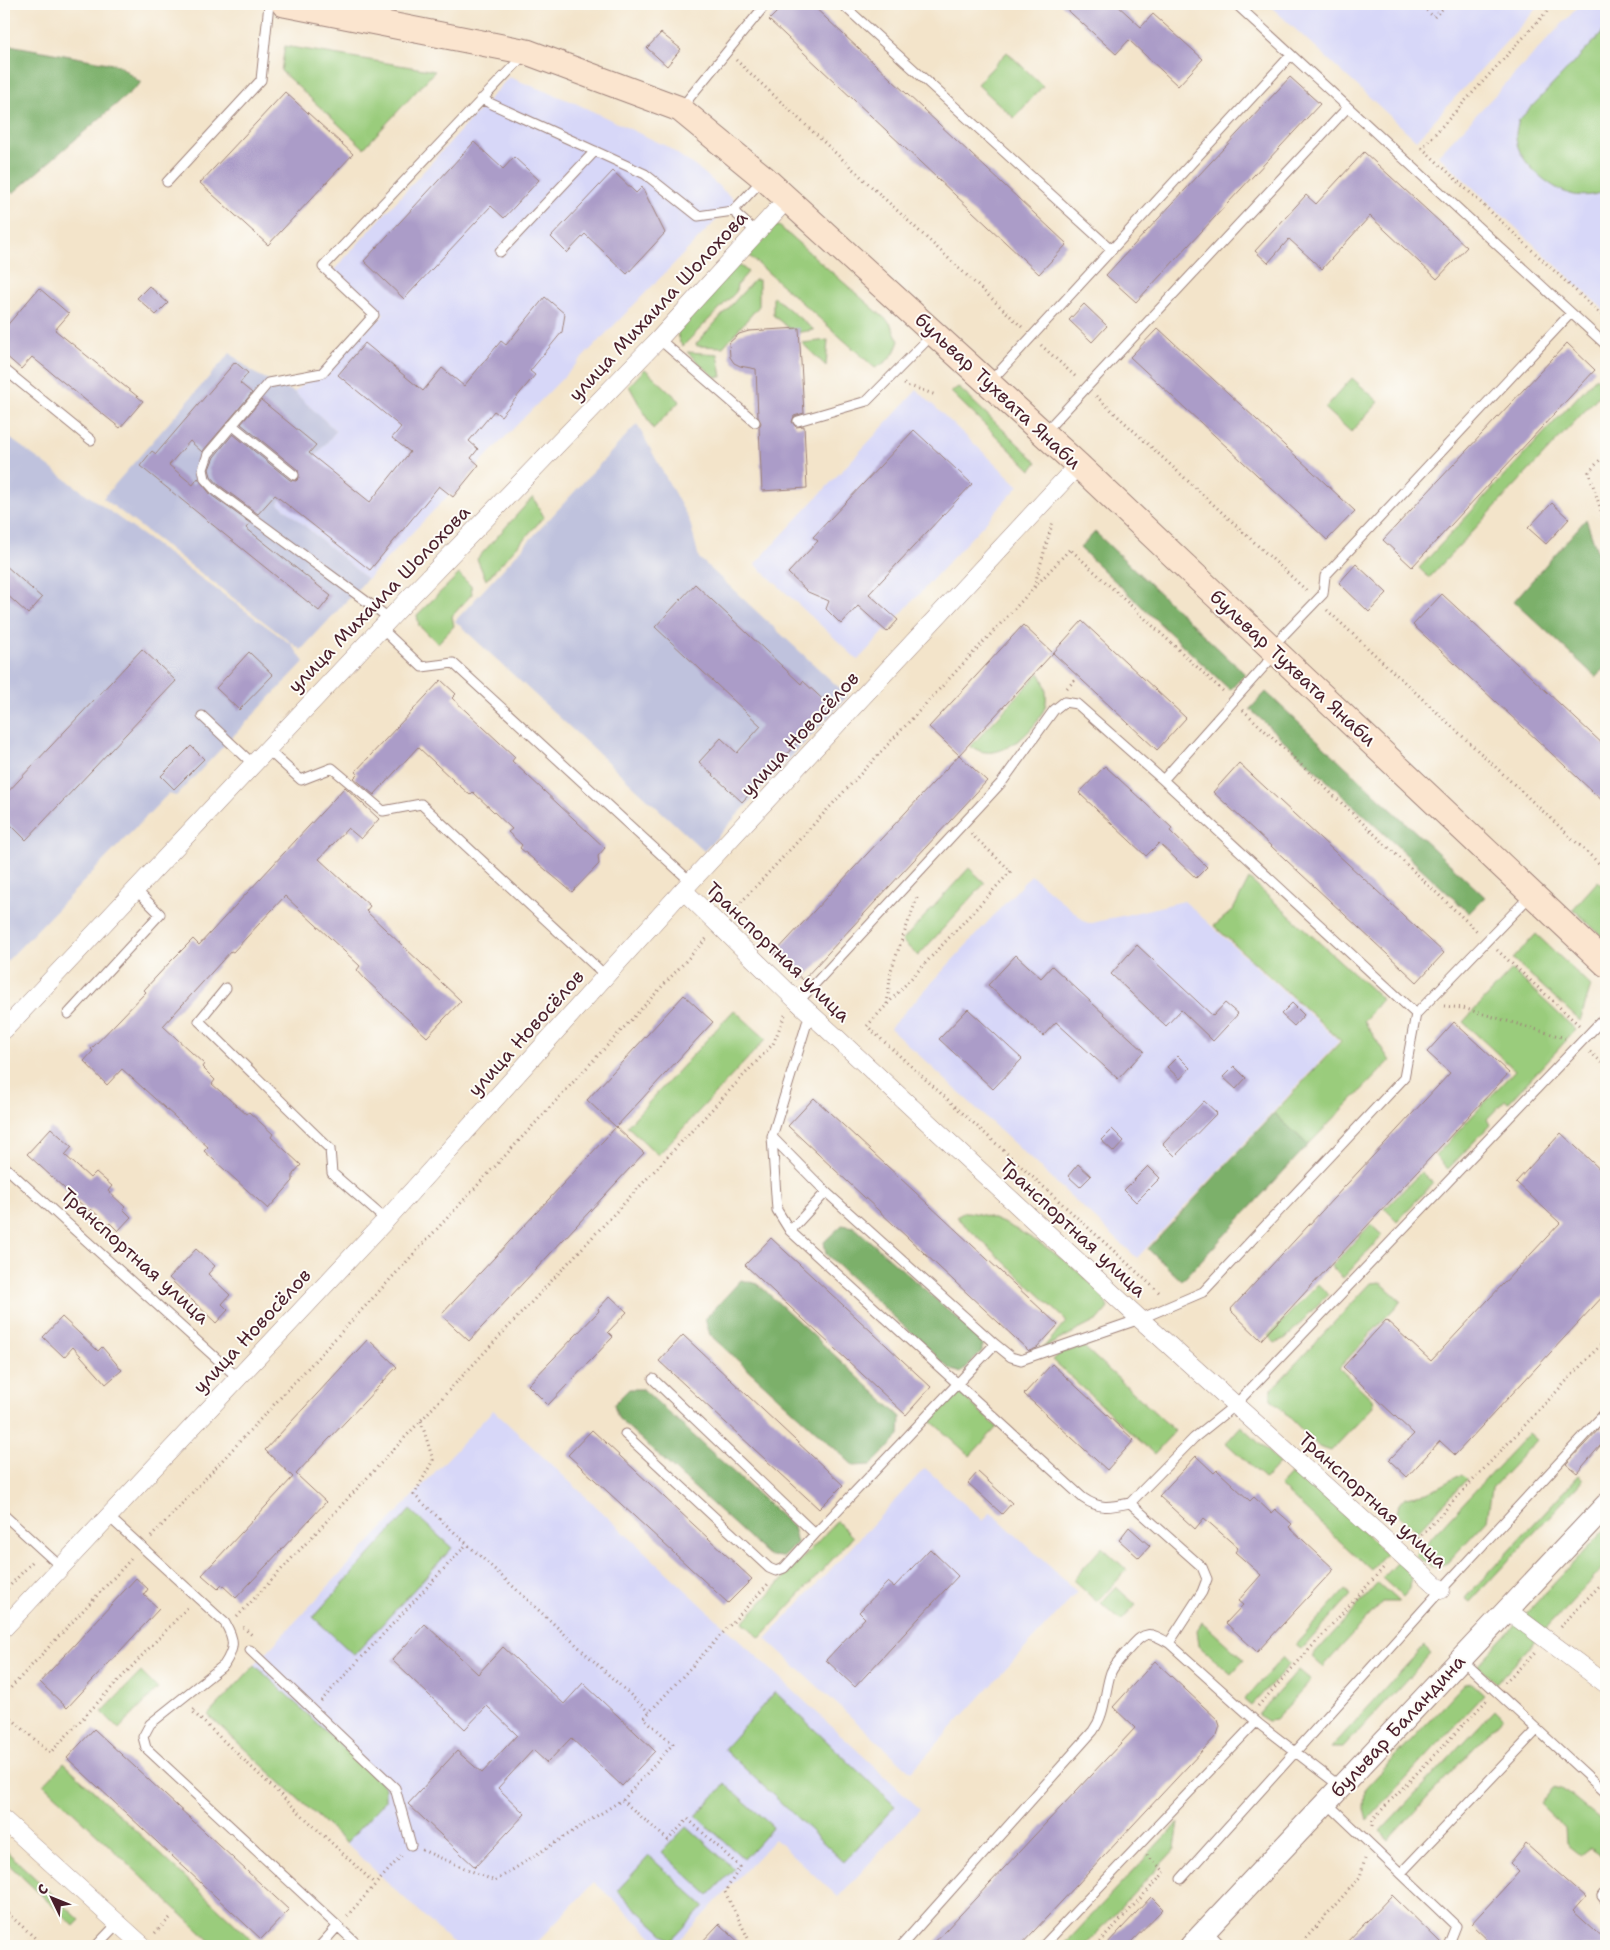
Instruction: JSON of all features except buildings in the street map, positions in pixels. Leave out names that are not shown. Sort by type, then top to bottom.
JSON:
[{"type":"main road","name":"бульвар Тухвата Янаби","points":[[284,4],[526,52],[680,109],[764,178],[1078,465],[1606,964]]},
{"type":"street","name":"улица Михаила Шолохова","points":[[4,1030],[385,623],[659,339],[787,199]]},
{"type":"street","name":"улица Новосёлов","points":[[4,1628],[386,1220],[687,886],[1078,465]]},
{"type":"street","name":"Транспортная улица","points":[[687,886],[720,925],[800,1003],[1140,1319],[1441,1590]]},
{"type":"street","name":"бульвар Баландина","points":[[1198,1938],[1606,1505]]},
{"type":"street","points":[[1507,1610],[1606,1684]]},
{"type":"street","points":[[4,1820],[118,1923],[148,1941]]},
{"type":"lane","points":[[167,182],[261,80],[269,4]]},
{"type":"lane","points":[[680,109],[766,4]]},
{"type":"lane","points":[[842,4],[1112,250]]},
{"type":"lane","points":[[1236,4],[1606,345]]},
{"type":"lane","points":[[526,52],[323,267],[374,315],[322,373],[268,383],[208,454],[203,468],[205,479],[215,490],[385,623],[422,666],[454,663],[687,886]]},
{"type":"lane","points":[[988,383],[1291,55]]},
{"type":"lane","points":[[480,99],[645,174],[698,216],[733,211],[764,178]]},
{"type":"lane","points":[[1044,434],[1348,107]]},
{"type":"lane","points":[[500,252],[595,151]]},
{"type":"lane","points":[[733,211],[756,232]]},
{"type":"lane","points":[[1164,780],[1234,701],[1274,650],[1323,594],[1325,576],[1571,313]]},
{"type":"lane","points":[[798,421],[868,401],[934,333]]},
{"type":"lane","points":[[659,339],[755,422]]},
{"type":"lane","points":[[4,369],[91,440]]},
{"type":"lane","points":[[232,425],[294,474]]},
{"type":"lane","points":[[1416,1014],[1164,780],[1076,704],[1064,702],[1054,710],[1002,782],[800,1003],[772,1137],[778,1210],[790,1232],[956,1385],[1094,1506],[1106,1508],[1130,1503],[1194,1438],[1235,1405],[1606,1016]]},
{"type":"lane","points":[[202,716],[253,764]]},
{"type":"lane","points":[[267,749],[301,780],[332,768],[383,811],[422,804],[606,976]]},
{"type":"lane","points":[[68,1014],[160,914],[135,890]]},
{"type":"lane","points":[[772,1137],[826,1192],[995,1344],[1021,1360],[1140,1319],[1203,1292],[1404,1078],[1416,1014],[1531,894]]},
{"type":"lane","points":[[226,988],[199,1021],[330,1149],[332,1173],[386,1220]]},
{"type":"lane","name":"Транспортная улица","points":[[4,1166],[238,1378]]},
{"type":"lane","points":[[790,1232],[826,1192]]},
{"type":"lane","points":[[625,1434],[769,1568],[776,1571],[784,1568],[995,1344]]},
{"type":"lane","points":[[653,1379],[815,1534]]},
{"type":"lane","points":[[1182,1879],[1441,1590],[1606,1412]]},
{"type":"lane","points":[[1130,1503],[1202,1567],[1206,1579],[1202,1592],[1169,1643]]},
{"type":"lane","points":[[4,1514],[60,1567]]},
{"type":"lane","points":[[108,1516],[225,1623],[233,1637],[231,1654],[224,1665],[150,1724],[143,1737],[146,1748],[359,1946]]},
{"type":"lane","points":[[901,1946],[1093,1731],[1102,1714],[1112,1671],[1139,1638],[1146,1633],[1153,1634],[1169,1643],[1294,1752],[1334,1794],[1369,1842],[1456,1926],[1448,1946]]},
{"type":"lane","points":[[250,1650],[395,1788],[411,1846]]},
{"type":"lane","points":[[1461,1659],[1606,1793]]},
{"type":"lane","points":[[1043,1946],[1138,1846],[1253,1718]]},
{"type":"lane","points":[[1401,1873],[1537,1730]]},
{"type":"lane","points":[[1606,1891],[1602,1896],[1606,1901]]},
{"type":"lane","points":[[96,1946],[118,1923]]},
{"type":"lane","points":[[320,1946],[337,1927]]},
{"type":"lane","points":[[1198,1938],[1222,1946]]},
{"type":"path","points":[[1419,4],[1434,18],[1446,4]]},
{"type":"path","points":[[1554,4],[1422,148],[1606,319]]},
{"type":"path","points":[[727,52],[1606,870]]},
{"type":"path","points":[[1606,453],[1589,472],[1606,527]]},
{"type":"path","points":[[1034,588],[1054,516]]},
{"type":"path","points":[[4,1695],[1070,550],[1589,1034]]},
{"type":"path","points":[[962,825],[1011,871],[867,1026],[1173,1305]]},
{"type":"path","points":[[887,1004],[891,970],[930,860]]},
{"type":"path","points":[[250,1650],[258,1641],[235,1619],[774,1044],[800,1003]]},
{"type":"path","points":[[1441,1005],[1463,1008],[1580,1043],[1606,1066]]},
{"type":"path","points":[[1253,1718],[1392,1559],[1402,1554],[1426,1531],[1606,1339]]},
{"type":"path","points":[[421,1421],[433,1460],[414,1495],[649,1712]]},
{"type":"path","points":[[313,1710],[467,1544]]},
{"type":"path","points":[[4,1592],[43,1551]]},
{"type":"path","points":[[337,1927],[411,1846],[495,1881],[622,1800],[673,1744],[644,1718],[784,1568]]},
{"type":"path","points":[[1299,1946],[1360,1877],[1373,1819],[1495,1691],[1547,1641],[1606,1579]]},
{"type":"path","points":[[4,1712],[50,1753],[197,1597]]},
{"type":"path","points":[[198,1705],[192,1711],[375,1884]]},
{"type":"path","points":[[622,1800],[668,1840],[688,1819],[740,1867],[725,1892],[752,1946]]},
{"type":"path","points":[[1096,1946],[1165,1872],[1138,1846]]},
{"type":"path","points":[[4,1910],[44,1946]]},
{"type":"path","points":[[148,1941],[170,1918]]},
{"type":"shaded area","points":[[1268,4],[1541,4],[1416,140]]},
{"type":"shaded area","points":[[1581,4],[1606,4],[1606,312],[1438,155]]},
{"type":"shaded area","points":[[509,77],[575,103],[666,146],[703,172],[735,201],[367,579],[278,503],[336,431],[294,392],[384,315],[334,270]]},
{"type":"shaded area","points":[[230,353],[254,373],[294,392],[336,431],[278,503],[367,579],[301,650],[103,498]]},
{"type":"shaded area","points":[[917,390],[1019,486],[858,660],[755,564]]},
{"type":"shaded area","points":[[637,424],[690,522],[699,558],[848,696],[704,851],[455,621]]},
{"type":"shaded area","points":[[4,437],[11,439],[292,645],[304,662],[176,796],[168,794],[4,964]]},
{"type":"shaded area","points":[[1031,875],[1088,924],[1184,901],[1339,1041],[1137,1258],[890,1028]]},
{"type":"shaded area","points":[[493,1410],[920,1809],[838,1897],[775,1839],[674,1946],[663,1946],[594,1882],[534,1946],[456,1946],[208,1715]]},
{"type":"shaded area","points":[[925,1468],[983,1521],[991,1512],[1077,1592],[911,1772],[766,1639]]},
{"type":"green space","points":[[1606,29],[1606,191],[1580,196],[1565,192],[1540,177],[1520,152],[1516,135],[1519,120]]},
{"type":"green space","points":[[4,44],[119,65],[141,83],[13,193],[4,187]]},
{"type":"green space","points":[[285,46],[435,71],[364,148],[281,71]]},
{"type":"green space","points":[[1007,52],[1043,86],[1014,118],[977,84]]},
{"type":"green space","points":[[779,226],[890,323],[899,341],[893,354],[884,363],[875,368],[745,252],[771,227]]},
{"type":"green space","points":[[736,262],[748,272],[737,285],[736,292],[683,346],[680,343],[677,332]]},
{"type":"green space","points":[[754,280],[759,280],[759,306],[723,347],[697,346],[696,344]]},
{"type":"green space","points":[[773,296],[814,330],[794,333],[773,315]]},
{"type":"green space","points":[[828,340],[826,366],[802,343]]},
{"type":"green space","points":[[687,352],[718,354],[722,377],[715,377]]},
{"type":"green space","points":[[645,369],[680,401],[653,429],[629,386]]},
{"type":"green space","points":[[1596,377],[1606,388],[1429,578],[1419,568]]},
{"type":"green space","points":[[1352,378],[1379,402],[1351,432],[1325,408]]},
{"type":"green space","points":[[958,387],[1037,462],[1031,470],[951,392]]},
{"type":"green space","points":[[533,497],[544,517],[486,580],[477,559]]},
{"type":"green space","points":[[1586,519],[1606,577],[1606,666],[1596,677],[1514,601]]},
{"type":"green space","points":[[1095,532],[1245,674],[1230,690],[1080,548]]},
{"type":"green space","points":[[459,574],[471,586],[472,594],[452,616],[454,626],[438,643],[419,626],[417,615]]},
{"type":"green space","points":[[1039,673],[1045,687],[1046,702],[1038,720],[1031,729],[1014,744],[994,752],[983,752],[970,747]]},
{"type":"green space","points":[[1266,692],[1485,897],[1469,913],[1250,709]]},
{"type":"green space","points":[[969,868],[985,883],[918,956],[902,941]]},
{"type":"green space","points":[[1249,879],[1382,999],[1364,1021],[1390,1061],[1308,1145],[1274,1113],[1341,1041],[1214,926],[1233,910]]},
{"type":"green space","points":[[1598,881],[1606,889],[1606,940],[1573,909]]},
{"type":"green space","points":[[1536,934],[1591,986],[1580,1021],[1513,959]]},
{"type":"green space","points":[[1512,970],[1576,1030],[1509,1102],[1505,1100],[1487,1119],[1490,1125],[1448,1169],[1435,1156],[1515,1070],[1463,1022]]},
{"type":"green space","points":[[734,1010],[766,1039],[658,1155],[627,1126]]},
{"type":"green space","points":[[1274,1113],[1308,1145],[1182,1281],[1148,1249]]},
{"type":"green space","points":[[1421,1172],[1433,1183],[1397,1221],[1385,1209]]},
{"type":"green space","points":[[965,1212],[1001,1222],[1046,1247],[1086,1279],[1100,1294],[1108,1308],[1098,1320],[1043,1348],[1066,1322],[1064,1318],[956,1217]]},
{"type":"green space","points":[[1371,1224],[1383,1235],[1343,1278],[1331,1267]]},
{"type":"green space","points":[[842,1225],[854,1227],[982,1340],[982,1351],[961,1373],[950,1369],[826,1254],[824,1242]]},
{"type":"green space","points":[[741,1280],[758,1284],[901,1417],[900,1436],[871,1465],[854,1466],[710,1335],[705,1319]]},
{"type":"green space","points":[[1380,1282],[1401,1301],[1339,1368],[1372,1399],[1373,1407],[1331,1451],[1319,1447],[1271,1399],[1271,1390],[1371,1283]]},
{"type":"green space","points":[[1318,1284],[1328,1294],[1286,1338],[1275,1343],[1268,1336]]},
{"type":"green space","points":[[1084,1347],[1175,1431],[1154,1454],[1053,1360],[1060,1353]]},
{"type":"green space","points":[[629,1389],[643,1389],[793,1527],[797,1543],[783,1557],[769,1556],[618,1418],[614,1404]]},
{"type":"green space","points":[[956,1390],[997,1427],[970,1456],[930,1420]]},
{"type":"green space","points":[[1241,1426],[1280,1463],[1265,1479],[1226,1443]]},
{"type":"green space","points":[[1529,1433],[1537,1440],[1492,1488],[1487,1520],[1447,1563],[1432,1567],[1415,1555]]},
{"type":"green space","points":[[1295,1470],[1386,1553],[1371,1570],[1280,1486]]},
{"type":"green space","points":[[1462,1474],[1467,1479],[1410,1539],[1408,1537],[1414,1530],[1397,1513],[1399,1504],[1405,1497],[1427,1493]]},
{"type":"green space","points":[[1578,1476],[1583,1480],[1470,1602],[1465,1598]]},
{"type":"green space","points":[[410,1510],[452,1548],[354,1655],[313,1617]]},
{"type":"green space","points":[[837,1521],[853,1537],[760,1638],[743,1622]]},
{"type":"green space","points":[[1606,1528],[1606,1565],[1496,1683],[1477,1666]]},
{"type":"green space","points":[[1102,1547],[1127,1570],[1097,1602],[1073,1580]]},
{"type":"green space","points":[[1398,1561],[1411,1577],[1410,1589],[1403,1597],[1382,1578]]},
{"type":"green space","points":[[1378,1583],[1399,1602],[1382,1602],[1323,1667],[1312,1657]]},
{"type":"green space","points":[[1116,1587],[1136,1605],[1121,1621],[1101,1603]]},
{"type":"green space","points":[[1345,1590],[1351,1595],[1302,1649],[1296,1644]]},
{"type":"green space","points":[[1202,1622],[1244,1660],[1231,1674],[1199,1646],[1197,1630]]},
{"type":"green space","points":[[1424,1646],[1431,1653],[1343,1748],[1331,1748]]},
{"type":"green space","points":[[1283,1657],[1290,1664],[1251,1706],[1244,1700]]},
{"type":"green space","points":[[255,1665],[385,1787],[385,1801],[346,1843],[208,1715]]},
{"type":"green space","points":[[1298,1670],[1311,1681],[1275,1720],[1268,1721],[1258,1715]]},
{"type":"green space","points":[[141,1672],[158,1689],[119,1729],[102,1712]]},
{"type":"green space","points":[[1472,1683],[1484,1694],[1367,1820],[1364,1808],[1365,1789],[1464,1684]]},
{"type":"green space","points":[[775,1692],[895,1806],[844,1862],[724,1749]]},
{"type":"green space","points":[[1495,1709],[1503,1717],[1388,1840],[1380,1832]]},
{"type":"green space","points":[[64,1763],[256,1944],[215,1946],[44,1784]]},
{"type":"green space","points":[[725,1784],[773,1827],[744,1859],[696,1816]]},
{"type":"green space","points":[[1553,1787],[1562,1789],[1606,1825],[1606,1859],[1590,1848],[1581,1855],[1566,1843],[1565,1828],[1540,1804]]},
{"type":"green space","points":[[1179,1822],[1175,1849],[1085,1946],[1063,1946]]},
{"type":"green space","points":[[687,1826],[734,1869],[709,1895],[662,1852]]},
{"type":"green space","points":[[4,1849],[80,1920],[74,1926],[4,1860]]},
{"type":"green space","points":[[649,1856],[704,1906],[671,1941],[617,1891]]}]
